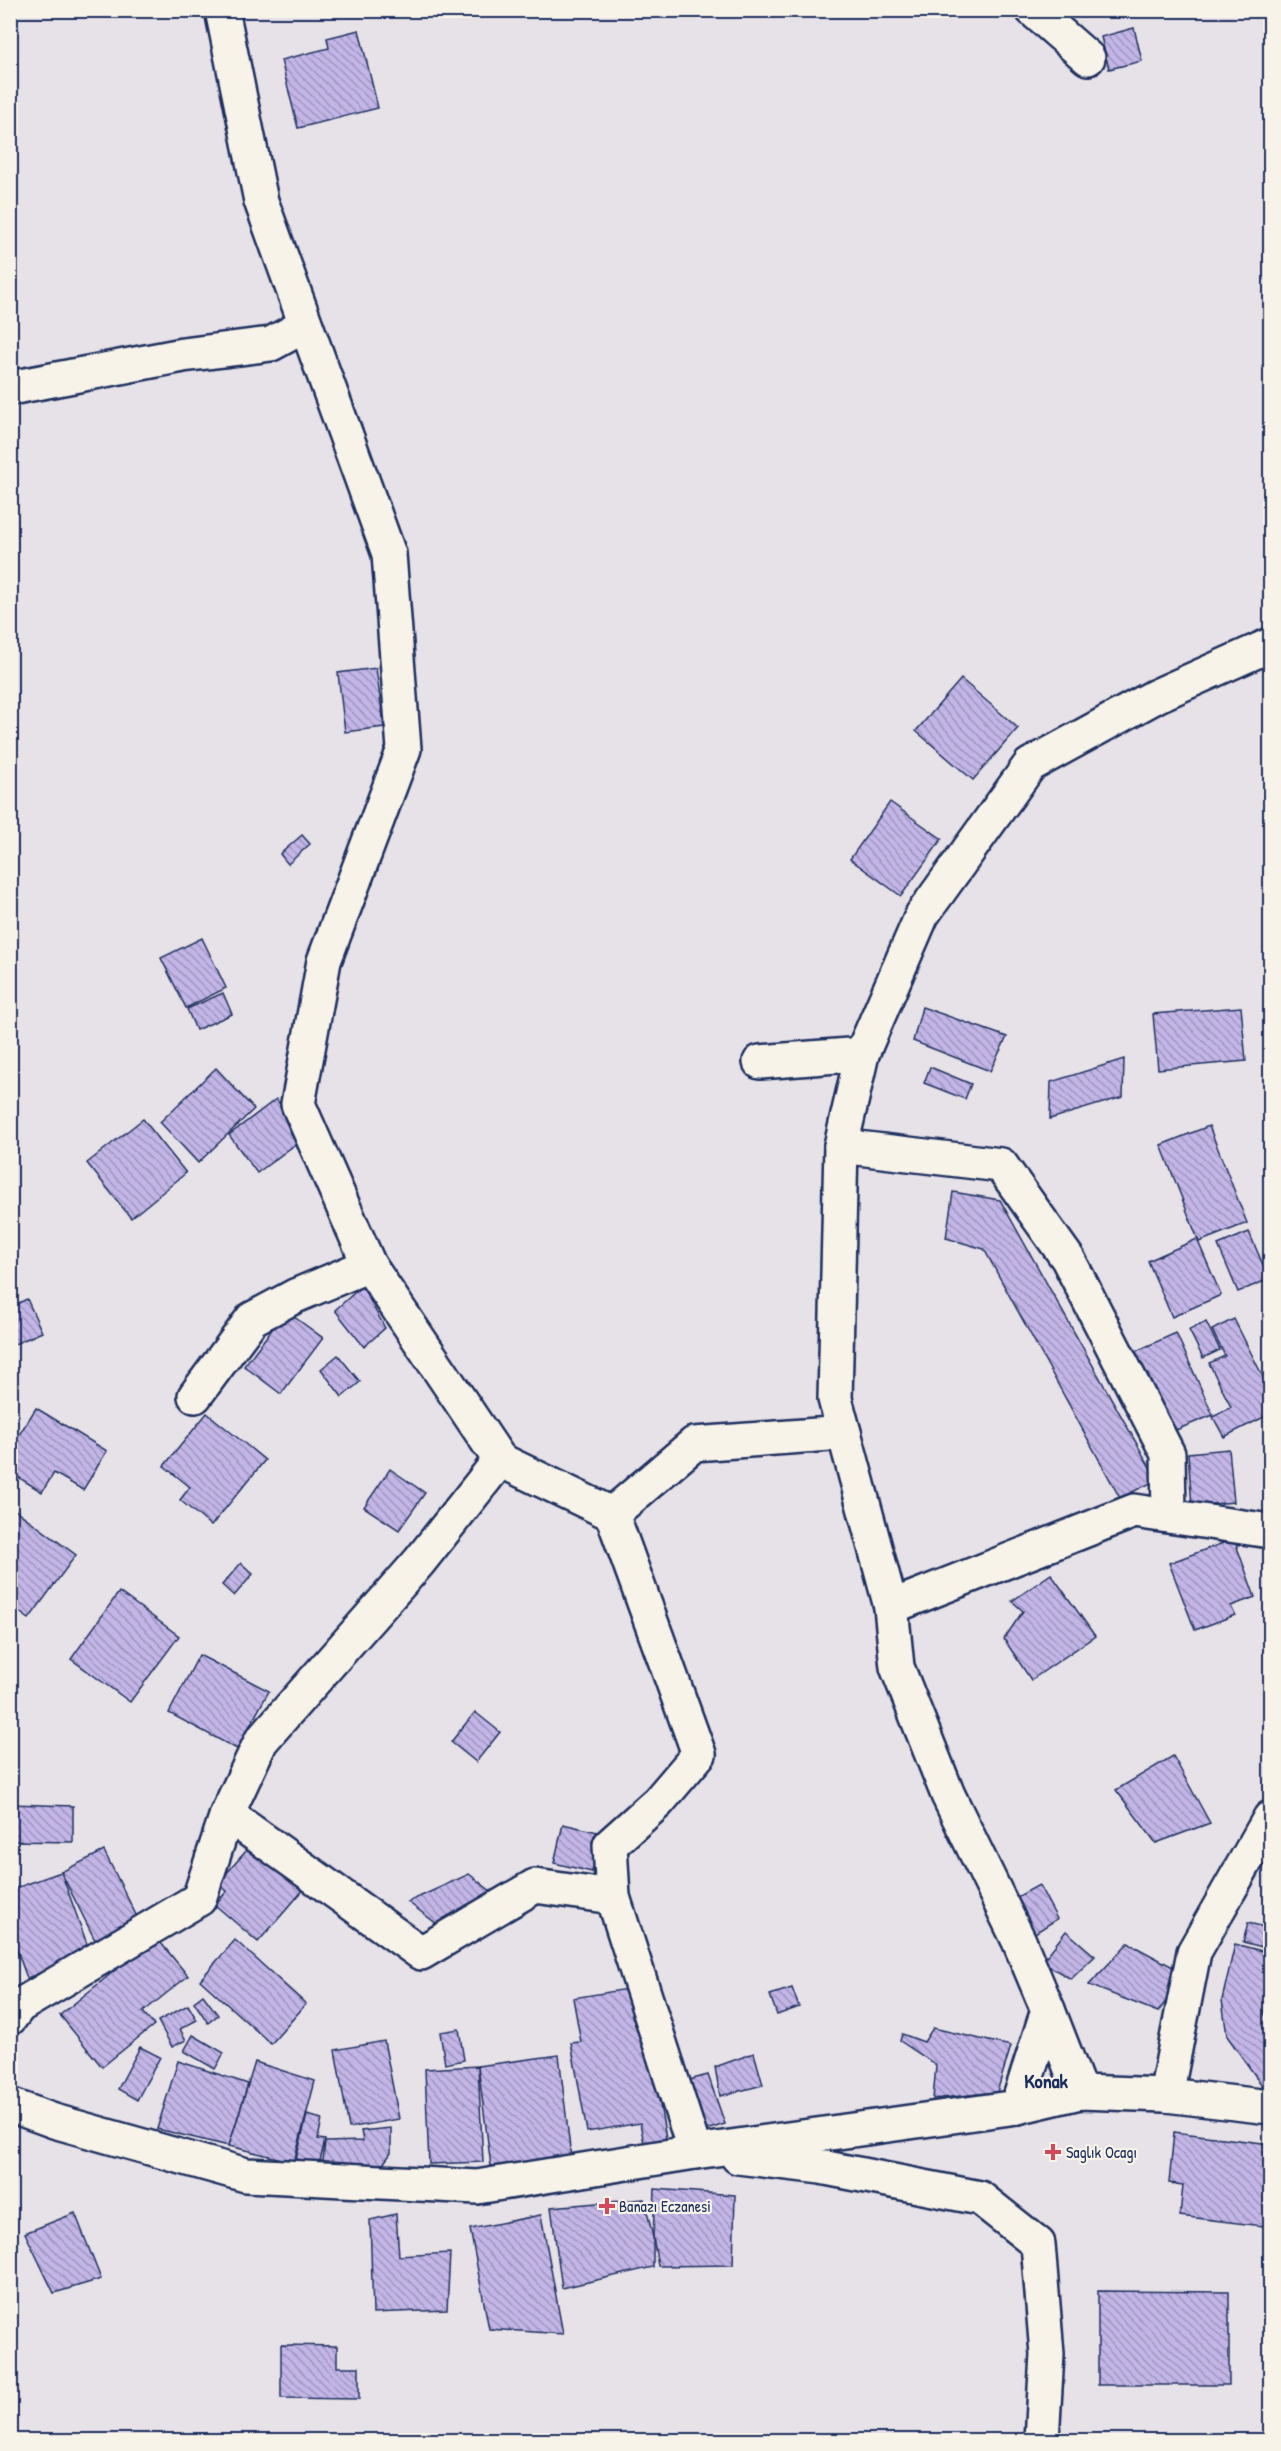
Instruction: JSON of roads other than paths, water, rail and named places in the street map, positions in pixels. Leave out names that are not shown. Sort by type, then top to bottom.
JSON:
[{"type":"street","points":[[222,10],[261,201],[304,326],[389,554],[404,749],[324,961],[298,1104],[369,1265],[500,1460],[612,1514],[699,1754],[658,1803],[610,1845],[614,1897],[695,2152]]},
{"type":"street","points":[[1033,10],[1088,58]]},
{"type":"street","points":[[10,388],[183,355],[271,344],[304,326]]},
{"type":"street","points":[[1080,2092],[1019,1941],[948,1795],[897,1667],[891,1607],[835,1399],[841,1146],[862,1054],[922,915],[1030,765],[1156,696],[1270,645]]},
{"type":"street","points":[[760,1062],[862,1054]]},
{"type":"street","points":[[841,1146],[1001,1165],[1068,1259],[1168,1454],[1169,1516]]},
{"type":"street","points":[[195,1396],[252,1319],[295,1296],[369,1265]]},
{"type":"street","points":[[612,1514],[694,1444],[844,1433]]},
{"type":"street","points":[[10,2018],[19,2006],[199,1899],[227,1814],[261,1741],[419,1562],[500,1460]]},
{"type":"street","points":[[891,1607],[1134,1511],[1270,1531]]},
{"type":"street","points":[[227,1814],[421,1953],[535,1886],[614,1897]]},
{"type":"street","points":[[1166,2095],[1194,1952],[1270,1818]]},
{"type":"street","points":[[1017,2106],[1048,2010]]},
{"type":"street","points":[[10,2105],[54,2121],[246,2175],[477,2187],[695,2152],[1017,2106],[1080,2092],[1166,2095],[1270,2108]]},
{"type":"street","points":[[695,2152],[821,2167],[980,2198],[1038,2244],[1047,2354],[1042,2440]]},
{"type":"place","name":"Saglık Ocagı","points":[[1053,2152]]},
{"type":"place","name":"Banazı Eczanesi","points":[[607,2206]]},
{"type":"district","name":"Konak","points":[[1046,2080]]}]
